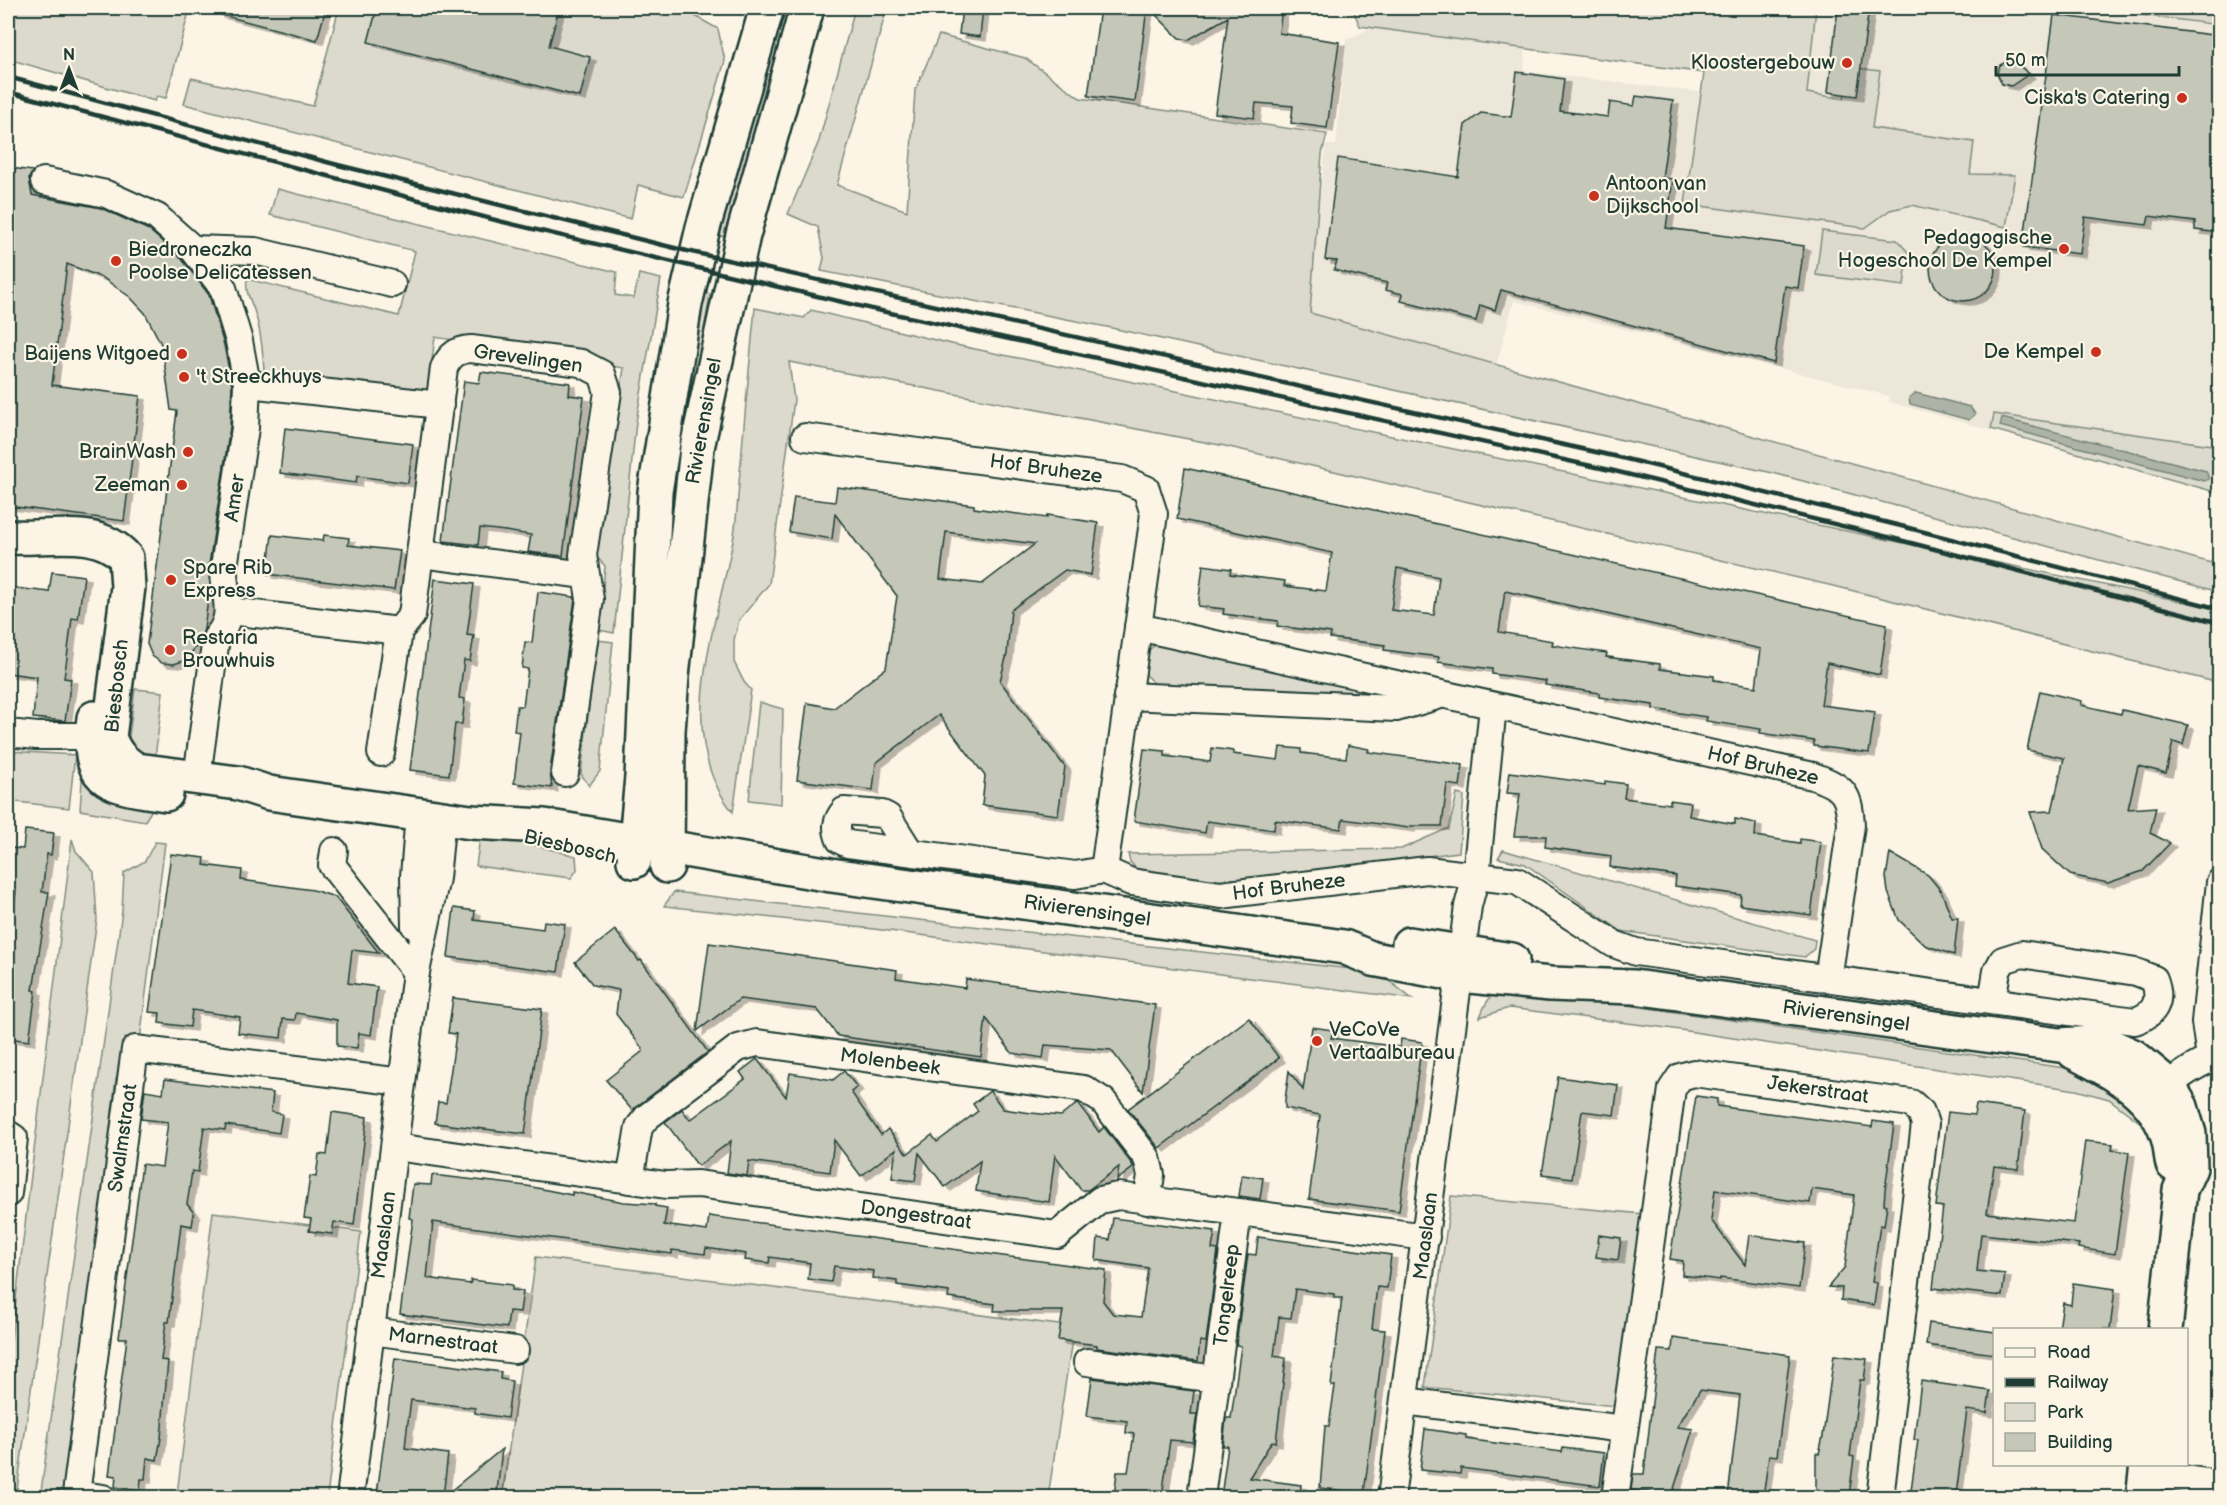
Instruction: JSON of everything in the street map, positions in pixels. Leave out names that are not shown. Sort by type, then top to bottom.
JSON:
[{"type":"street","name":"Rivierensingel","points":[[652,854],[655,492],[685,304],[700,239],[767,8]]},
{"type":"street","name":"Rivierensingel","points":[[652,854],[668,731],[697,448],[743,235],[807,8]]},
{"type":"street","name":"Amer","points":[[44,181],[106,194],[157,217],[192,249],[223,288],[239,341],[247,384],[245,428],[224,567],[224,583],[230,611]]},
{"type":"street","points":[[192,249],[255,251],[392,284]]},
{"type":"street","name":"Grevelingen","points":[[381,753],[399,631],[412,615],[444,368],[448,358],[461,350],[471,349],[581,363],[602,374],[608,392],[583,555],[590,599],[566,773]]},
{"type":"street","points":[[247,384],[440,405]]},
{"type":"street","name":"Hof Bruheze","points":[[805,437],[1130,480],[1146,489],[1152,501],[1154,514],[1104,870],[1131,882],[1221,895],[1427,870],[1517,882],[1614,944],[1636,952],[2135,1021],[2148,1017],[2155,1008],[2159,993],[2154,979],[2136,972],[2022,954],[2003,960],[1997,971],[1992,1001]]},
{"type":"street","name":"Biesbosch","points":[[20,538],[96,558],[107,574],[111,595],[100,737],[91,750],[96,768],[106,780],[136,790],[196,786],[239,797],[269,793],[444,818],[544,826],[652,854]]},
{"type":"street","points":[[421,554],[585,575]]},
{"type":"street","points":[[196,786],[216,638],[225,629],[230,611],[399,631]]},
{"type":"street","name":"Hof Bruheze","points":[[1138,627],[1813,776],[1836,784],[1850,804],[1851,825],[1828,979]]},
{"type":"street","name":"Hof Bruheze","points":[[1127,696],[1396,708],[1442,695]]},
{"type":"street","points":[[1461,964],[1468,906],[1476,876],[1493,706]]},
{"type":"street","name":"Biesbosch","points":[[8,733],[100,737]]},
{"type":"street","name":"Maaslaan","points":[[350,1497],[416,972],[436,878],[444,818]]},
{"type":"street","points":[[334,851],[332,865],[416,972]]},
{"type":"street","points":[[910,852],[1075,875],[1104,870]]},
{"type":"street","name":"Rivierensingel","points":[[652,854],[831,875],[1344,947],[1388,941],[1461,964],[1554,966],[1634,987],[2059,1045],[2110,1070],[2136,1088],[2158,1093],[2161,1120],[2169,1141],[2180,1190],[2165,1328]]},
{"type":"street","points":[[2158,1093],[2215,1057],[2205,1022],[2220,882]]},
{"type":"street","name":"Maaslaan","points":[[1391,1497],[1461,964]]},
{"type":"street","name":"Molenbeek","points":[[630,1180],[639,1127],[646,1117],[738,1048],[757,1043],[1084,1089],[1103,1101],[1147,1158],[1152,1175],[1147,1201]]},
{"type":"street","name":"Swalmstraat","points":[[103,1497],[76,1496],[135,1049],[402,1082]]},
{"type":"street","name":"Jekerstraat","points":[[1616,1497],[1672,1089],[1680,1077],[1694,1073],[1911,1103],[1921,1112],[1925,1124],[1880,1497]]},
{"type":"street","points":[[8,1134],[14,1138],[8,1193]]},
{"type":"street","name":"Dongestraat","points":[[395,1147],[666,1185],[699,1184],[1057,1235],[1100,1200],[1118,1196],[1426,1237]]},
{"type":"street","name":"Tongelreep","points":[[1201,1497],[1238,1212]]},
{"type":"street","name":"Marnestraat","points":[[371,1331],[514,1350]]},
{"type":"street","points":[[1086,1362],[1216,1379]]},
{"type":"street","points":[[1404,1401],[1624,1429]]},
{"type":"street","points":[[2146,1479],[2220,1484]]},
{"type":"shaded area","points":[[1804,8],[2219,8],[2219,493],[1889,402],[1889,396],[1514,301],[1495,370],[1306,319],[1326,145],[1336,145],[1346,40],[1373,27],[1526,46],[1524,71],[1791,103]]},
{"type":"shaded area","points":[[1916,393],[1970,407],[1975,414],[1969,420],[1910,404],[1909,398]]},
{"type":"shaded area","points":[[2002,418],[2206,471],[2209,479],[2204,481],[2000,426]]},
{"type":"green space","points":[[8,8],[190,8],[166,98],[157,96],[155,101],[8,59]]},
{"type":"green space","points":[[339,8],[681,8],[718,29],[725,61],[684,197],[638,185],[631,219],[184,104],[191,78],[313,106]]},
{"type":"green space","points":[[855,8],[887,8],[837,185],[907,211],[915,91],[939,35],[1025,58],[1080,98],[1327,134],[1322,154],[1310,313],[2219,565],[2219,592],[1773,473],[1107,327],[821,271],[824,258],[818,227],[788,214],[819,141]]},
{"type":"green space","points":[[1352,8],[1816,8],[1807,93],[1844,99],[1849,67],[1880,71],[1872,128],[1974,142],[1970,174],[2015,175],[2006,227],[1912,205],[1890,210],[1865,228],[1685,204],[1704,73],[1360,26]]},
{"type":"green space","points":[[2087,8],[2219,8],[2219,25]]},
{"type":"green space","points":[[762,71],[771,75],[725,237],[713,234]]},
{"type":"green space","points":[[277,189],[617,272],[615,295],[634,298],[639,274],[661,279],[636,422],[614,633],[599,630],[605,566],[594,554],[624,368],[435,337],[428,390],[264,372],[260,333],[247,291],[247,279],[399,316],[415,251],[270,215]]},
{"type":"green space","points":[[1822,231],[1897,240],[1908,252],[1904,286],[1816,275]]},
{"type":"green space","points":[[699,291],[710,294],[655,648],[672,458]]},
{"type":"green space","points":[[755,308],[804,318],[811,310],[956,345],[2219,609],[2219,683],[1842,588],[1225,446],[789,362],[794,400],[769,584],[739,620],[734,640],[734,662],[744,682],[751,690],[733,812],[714,781],[704,748],[702,713],[704,677],[710,640],[735,526]]},
{"type":"green space","points":[[1994,414],[2219,446],[2219,493],[1991,429]]},
{"type":"green space","points":[[597,640],[613,642],[600,771],[589,786],[581,774]]},
{"type":"green space","points":[[1159,642],[1391,696],[1159,686],[1147,677],[1145,653]]},
{"type":"green space","points":[[135,689],[163,692],[155,758],[142,754],[128,744]]},
{"type":"green space","points":[[759,702],[783,709],[781,804],[749,800]]},
{"type":"green space","points":[[8,751],[75,755],[69,808],[8,801]]},
{"type":"green space","points":[[83,766],[153,808],[145,821],[80,810]]},
{"type":"green space","points":[[1457,794],[1464,796],[1459,852],[1240,879],[1208,879],[1137,869],[1130,862],[1128,854],[1401,849],[1449,828]]},
{"type":"green space","points":[[494,835],[576,856],[577,870],[571,878],[476,866],[480,837]]},
{"type":"green space","points":[[72,839],[76,851],[94,872],[97,919],[16,1497],[8,1497],[8,1364]]},
{"type":"green space","points":[[155,842],[165,843],[140,1040],[116,1079],[65,1497],[40,1498],[122,911],[124,873],[145,861]]},
{"type":"green space","points":[[1503,850],[1815,940],[1814,949],[1805,957],[1621,931],[1525,864],[1498,858]]},
{"type":"green space","points":[[674,892],[1378,972],[1412,999],[874,929],[664,906]]},
{"type":"green space","points":[[1515,989],[2086,1071],[2123,1092],[2150,1130],[2109,1099],[2076,1090],[1667,1028],[1509,1008],[1480,1017],[1492,996]]},
{"type":"green space","points":[[1451,1196],[1643,1214],[1616,1406],[1425,1387]]},
{"type":"green space","points":[[213,1212],[361,1232],[327,1497],[203,1498],[177,1494]]},
{"type":"green space","points":[[536,1257],[1074,1327],[1048,1497],[502,1498]]},
{"type":"building","points":[[219,8],[326,8],[317,40],[218,14]]},
{"type":"building","points":[[377,8],[559,8],[549,46],[590,57],[580,97],[368,42]]},
{"type":"building","points":[[962,8],[983,8],[980,37],[959,34]]},
{"type":"building","points":[[1100,8],[1147,8],[1135,102],[1088,96]]},
{"type":"building","points":[[1149,8],[1282,8],[1279,33],[1339,42],[1327,128],[1291,123],[1293,106],[1256,103],[1254,118],[1215,113],[1228,17],[1188,40],[1179,38]]},
{"type":"building","name":"Kloostergebouw","points":[[1838,8],[1869,8],[1857,96],[1828,92]]},
{"type":"building","points":[[2054,15],[2220,36],[2220,233],[2195,230],[2195,222],[2149,216],[2147,225],[2085,217],[2080,254],[2023,247]]},
{"type":"building","points":[[2008,61],[2016,63],[2029,74],[2011,86],[2002,84],[1997,73],[2000,65]]},
{"type":"building","points":[[1517,72],[1564,79],[1560,111],[1608,117],[1610,102],[1634,106],[1636,96],[1673,101],[1662,178],[1673,179],[1666,228],[1804,246],[1798,288],[1785,286],[1774,363],[1501,290],[1495,310],[1480,305],[1476,321],[1401,301],[1403,294],[1385,290],[1387,283],[1334,270],[1337,261],[1325,260],[1338,158],[1458,177],[1465,125],[1481,113],[1511,117]]},
{"type":"building","points":[[11,168],[33,171],[29,178],[32,195],[101,208],[149,230],[182,259],[209,295],[224,345],[232,385],[230,427],[209,565],[210,585],[204,629],[201,640],[186,660],[174,664],[162,663],[152,656],[147,644],[177,411],[171,410],[162,346],[145,313],[130,297],[103,278],[67,264],[52,385],[140,396],[124,521],[8,506],[8,382],[12,345],[8,344],[8,170]]},
{"type":"building","points":[[1969,235],[1987,244],[1994,255],[1996,268],[1994,281],[1987,292],[1976,299],[1957,301],[1939,292],[1932,281],[1930,262],[1939,244],[1950,237]]},
{"type":"building","points":[[481,372],[570,383],[569,395],[584,397],[563,556],[528,552],[531,535],[505,531],[480,528],[478,545],[443,541],[464,381],[479,383]]},
{"type":"building","points":[[285,428],[413,444],[408,483],[357,476],[356,483],[280,473]]},
{"type":"building","points":[[1185,468],[1887,624],[1880,675],[1827,663],[1821,705],[1875,712],[1869,753],[1814,746],[1814,741],[1760,733],[1761,729],[1706,721],[1707,717],[1653,709],[1653,705],[1599,697],[1599,693],[1545,685],[1546,681],[1492,674],[1492,669],[1438,662],[1439,657],[1384,650],[1385,645],[1330,638],[1331,633],[1277,626],[1278,621],[1223,614],[1224,609],[1198,606],[1203,565],[1231,569],[1230,574],[1285,581],[1284,586],[1326,591],[1332,553],[1177,519]],"holes":[[[1397,568],[1439,577],[1434,615],[1391,610]],[[1505,591],[1761,649],[1756,687],[1714,680],[1714,676],[1660,669],[1660,664],[1606,657],[1607,653],[1552,645],[1553,641],[1499,632]]]},
{"type":"building","points":[[837,487],[974,505],[974,508],[1047,518],[1047,515],[1098,523],[1091,575],[1065,570],[1011,610],[1007,654],[1000,681],[1065,767],[1058,815],[982,805],[985,776],[939,715],[876,763],[873,790],[797,780],[807,703],[834,708],[886,668],[897,596],[835,514],[832,539],[789,532],[794,497],[835,502]],"holes":[[[946,532],[1035,544],[982,584],[940,579]]]},
{"type":"building","points":[[272,535],[323,541],[324,535],[349,538],[348,545],[400,551],[394,590],[267,574]]},
{"type":"building","points":[[52,572],[84,576],[78,619],[72,618],[64,678],[71,679],[65,721],[33,718],[37,677],[8,673],[8,587],[49,592]]},
{"type":"building","points":[[435,579],[474,584],[467,635],[474,636],[470,661],[464,660],[459,698],[465,699],[462,724],[455,724],[449,775],[410,770]]},
{"type":"building","points":[[538,592],[575,599],[550,771],[552,788],[514,783],[520,732],[514,731],[517,706],[523,706],[528,669],[522,668],[525,642],[532,643]]},
{"type":"building","points":[[2040,691],[2082,701],[2081,705],[2121,714],[2122,710],[2188,725],[2183,745],[2173,742],[2166,773],[2138,766],[2128,809],[2156,807],[2150,833],[2170,843],[2143,871],[2108,883],[2070,875],[2042,849],[2030,812],[2052,811],[2064,758],[2027,750]]},
{"type":"building","points":[[1348,745],[1369,749],[1368,752],[1463,765],[1460,786],[1447,784],[1442,826],[1410,826],[1409,828],[1343,819],[1341,829],[1275,820],[1274,830],[1207,821],[1205,833],[1134,821],[1144,749],[1165,751],[1165,756],[1210,762],[1212,748],[1233,751],[1233,754],[1278,760],[1280,747],[1301,749],[1301,753],[1346,758]]},
{"type":"building","points":[[1510,772],[1605,785],[1605,781],[1626,784],[1624,798],[1670,804],[1670,800],[1691,803],[1689,816],[1735,824],[1735,819],[1756,823],[1755,836],[1800,843],[1800,839],[1821,842],[1811,915],[1740,905],[1741,895],[1675,886],[1676,876],[1610,867],[1611,856],[1545,847],[1546,836],[1514,836],[1520,794],[1507,793]]},
{"type":"building","points":[[25,830],[54,833],[51,855],[47,854],[42,892],[49,892],[33,990],[36,991],[29,1041],[8,1038],[8,967],[16,890],[8,889],[8,881],[12,848],[23,849]]},
{"type":"building","points":[[1890,853],[1928,875],[1941,891],[1952,918],[1958,918],[1954,955],[1925,945],[1899,920],[1888,892],[1886,877]]},
{"type":"building","points":[[171,854],[205,858],[204,865],[242,870],[241,880],[313,890],[335,897],[379,953],[352,950],[348,983],[377,987],[371,1035],[359,1033],[357,1048],[337,1046],[337,1020],[296,1013],[295,1020],[283,1019],[281,1038],[238,1033],[240,1017],[192,1010],[190,1027],[159,1023],[160,1013],[149,1012]]},
{"type":"building","points":[[454,908],[475,911],[474,920],[543,929],[544,921],[565,924],[558,972],[448,957]]},
{"type":"building","points":[[615,930],[639,961],[641,960],[708,1052],[632,1110],[606,1080],[643,1051],[642,1048],[616,1014],[619,990],[593,985],[575,962]]},
{"type":"building","points":[[709,943],[897,970],[896,978],[965,988],[966,979],[1155,1005],[1143,1092],[1111,1050],[1045,1045],[1043,1058],[1012,1053],[986,1018],[981,1057],[838,1036],[817,1009],[740,999],[697,1031]]},
{"type":"building","points":[[453,998],[542,1009],[525,1134],[435,1123],[438,1102],[446,1103],[451,1069],[456,1034],[448,1033]]},
{"type":"building","points":[[1249,1018],[1279,1058],[1159,1148],[1128,1109]]},
{"type":"building","points":[[1312,1027],[1333,1030],[1331,1038],[1400,1047],[1401,1039],[1422,1042],[1399,1211],[1309,1199],[1320,1115],[1285,1108],[1285,1100],[1289,1071],[1303,1090]]},
{"type":"building","points":[[757,1059],[786,1097],[790,1073],[833,1080],[844,1071],[857,1087],[851,1092],[881,1135],[888,1129],[907,1154],[932,1135],[937,1142],[978,1111],[973,1104],[990,1091],[1003,1109],[1031,1113],[1061,1116],[1078,1103],[1099,1132],[1104,1127],[1134,1167],[1117,1180],[1119,1167],[1088,1190],[1081,1190],[1055,1155],[1049,1202],[976,1191],[980,1161],[945,1187],[919,1153],[915,1181],[892,1178],[896,1149],[861,1176],[834,1140],[830,1172],[749,1161],[747,1176],[727,1173],[731,1141],[698,1166],[665,1122],[682,1109],[690,1120],[745,1079],[740,1072]]},
{"type":"building","points":[[1558,1077],[1618,1085],[1614,1115],[1582,1111],[1572,1178],[1542,1174]]},
{"type":"building","points":[[165,1079],[273,1093],[271,1112],[282,1114],[279,1133],[226,1125],[225,1130],[204,1127],[198,1172],[192,1171],[187,1204],[194,1213],[192,1226],[181,1224],[169,1322],[166,1322],[161,1360],[168,1361],[161,1438],[157,1460],[147,1458],[145,1479],[141,1479],[140,1491],[115,1487],[116,1476],[109,1475],[127,1338],[119,1338],[142,1164],[162,1167],[168,1122],[141,1119],[145,1090],[163,1093]]},
{"type":"building","points":[[1696,1096],[1717,1099],[1717,1106],[1872,1127],[1873,1121],[1894,1124],[1885,1190],[1884,1204],[1887,1205],[1884,1226],[1880,1225],[1872,1282],[1877,1283],[1874,1305],[1841,1300],[1842,1288],[1828,1287],[1845,1267],[1854,1195],[1812,1189],[1810,1203],[1715,1190],[1711,1220],[1745,1265],[1749,1235],[1805,1243],[1799,1288],[1682,1275],[1683,1261],[1670,1259]]},
{"type":"building","points":[[1976,1104],[2025,1111],[2018,1169],[1994,1166],[1987,1213],[2074,1223],[2085,1141],[2113,1144],[2112,1150],[2129,1152],[2115,1254],[2078,1248],[2079,1244],[1981,1234],[1977,1271],[2005,1274],[2002,1296],[1933,1288],[1943,1207],[1936,1206],[1948,1112],[1974,1115]]},
{"type":"building","points":[[332,1112],[367,1117],[354,1225],[334,1222],[332,1234],[309,1231],[311,1219],[304,1218],[310,1176],[316,1177],[319,1154],[327,1155]]},
{"type":"building","points":[[432,1175],[527,1186],[572,1195],[572,1192],[624,1202],[655,1204],[655,1206],[667,1208],[664,1225],[707,1231],[709,1216],[1106,1270],[1103,1301],[1113,1314],[1141,1317],[1148,1268],[1096,1260],[1098,1238],[1110,1240],[1113,1218],[1215,1231],[1212,1249],[1218,1250],[1206,1342],[1200,1341],[1198,1361],[1097,1348],[1097,1345],[1058,1340],[1063,1311],[994,1311],[995,1304],[948,1298],[949,1292],[897,1285],[897,1281],[873,1278],[874,1271],[834,1266],[831,1282],[808,1279],[810,1263],[770,1257],[769,1263],[745,1260],[746,1254],[706,1248],[705,1254],[672,1250],[672,1254],[433,1222],[427,1278],[470,1284],[471,1280],[512,1285],[512,1290],[523,1291],[520,1312],[509,1311],[507,1328],[400,1314],[413,1219],[409,1218],[413,1184],[431,1185]]},
{"type":"building","points":[[1242,1175],[1263,1178],[1260,1199],[1239,1196]]},
{"type":"building","points":[[1599,1235],[1621,1238],[1618,1260],[1596,1257]]},
{"type":"building","points":[[1258,1237],[1391,1255],[1387,1288],[1377,1287],[1372,1329],[1385,1330],[1364,1493],[1320,1488],[1325,1426],[1329,1426],[1335,1386],[1331,1386],[1342,1298],[1334,1298],[1334,1294],[1295,1289],[1291,1318],[1279,1317],[1274,1356],[1286,1358],[1276,1442],[1272,1441],[1249,1478],[1301,1485],[1300,1497],[1221,1497],[1228,1446],[1223,1446],[1226,1418],[1231,1418],[1241,1346],[1236,1345],[1248,1254],[1256,1255]]},
{"type":"building","points":[[2073,1283],[2115,1289],[2110,1328],[2059,1328],[2063,1303],[2071,1305]]},
{"type":"building","points":[[1929,1323],[1993,1332],[1993,1354],[1926,1345]]},
{"type":"building","points":[[1673,1338],[1790,1355],[1777,1456],[1769,1455],[1763,1497],[1728,1497],[1740,1395],[1700,1390],[1677,1427],[1693,1429],[1672,1495],[1631,1490],[1633,1474],[1644,1474],[1658,1350],[1672,1351]]},
{"type":"building","points":[[1834,1355],[1867,1359],[1864,1380],[1860,1380],[1850,1456],[1854,1457],[1849,1497],[1816,1497],[1816,1453],[1819,1454],[1823,1436]]},
{"type":"building","points":[[395,1358],[501,1372],[500,1379],[512,1381],[507,1418],[475,1413],[475,1408],[411,1400],[405,1448],[448,1454],[443,1497],[377,1494]]},
{"type":"building","points":[[1092,1378],[1194,1391],[1191,1414],[1197,1414],[1193,1442],[1170,1440],[1162,1497],[1114,1497],[1117,1472],[1128,1472],[1134,1434],[1126,1433],[1127,1421],[1087,1416]]},
{"type":"building","points":[[1921,1381],[1990,1391],[1987,1413],[1967,1410],[1956,1495],[1910,1497],[1918,1440],[1914,1440]]},
{"type":"building","points":[[1425,1429],[1466,1435],[1466,1439],[1524,1447],[1562,1452],[1563,1448],[1604,1453],[1600,1486],[1461,1468],[1460,1474],[1420,1470]]},
{"type":"building","points":[[502,1449],[497,1492],[486,1490],[485,1497],[443,1497]]},
{"type":"railway","points":[[8,77],[338,165],[687,251],[1618,457],[1905,527],[2220,609]]},
{"type":"railway","points":[[8,92],[499,221],[872,309],[1610,470],[1888,537],[2220,623]]},
{"type":"place","name":"Kloostergebouw","points":[[1847,63]]},
{"type":"place","name":"Ciska's Catering","points":[[2182,98]]},
{"type":"place","name":"Antoon van Dijkschool","points":[[1594,196]]},
{"type":"place","name":"Pedagogische Hogeschool De Kempel","points":[[2064,249]]},
{"type":"place","name":"Biedroneczka Poolse Delicatessen","points":[[116,261]]},
{"type":"place","name":"De Kempel","points":[[2096,352]]},
{"type":"place","name":"Baijens Witgoed","points":[[182,354]]},
{"type":"place","name":"'t Streeckhuys","points":[[184,377]]},
{"type":"place","name":"BrainWash","points":[[188,452]]},
{"type":"place","name":"Zeeman","points":[[182,485]]},
{"type":"place","name":"Spare Rib Express","points":[[171,580]]},
{"type":"place","name":"Restaria Brouwhuis","points":[[170,650]]},
{"type":"place","name":"VeCoVe Vertaalbureau","points":[[1317,1041]]}]
